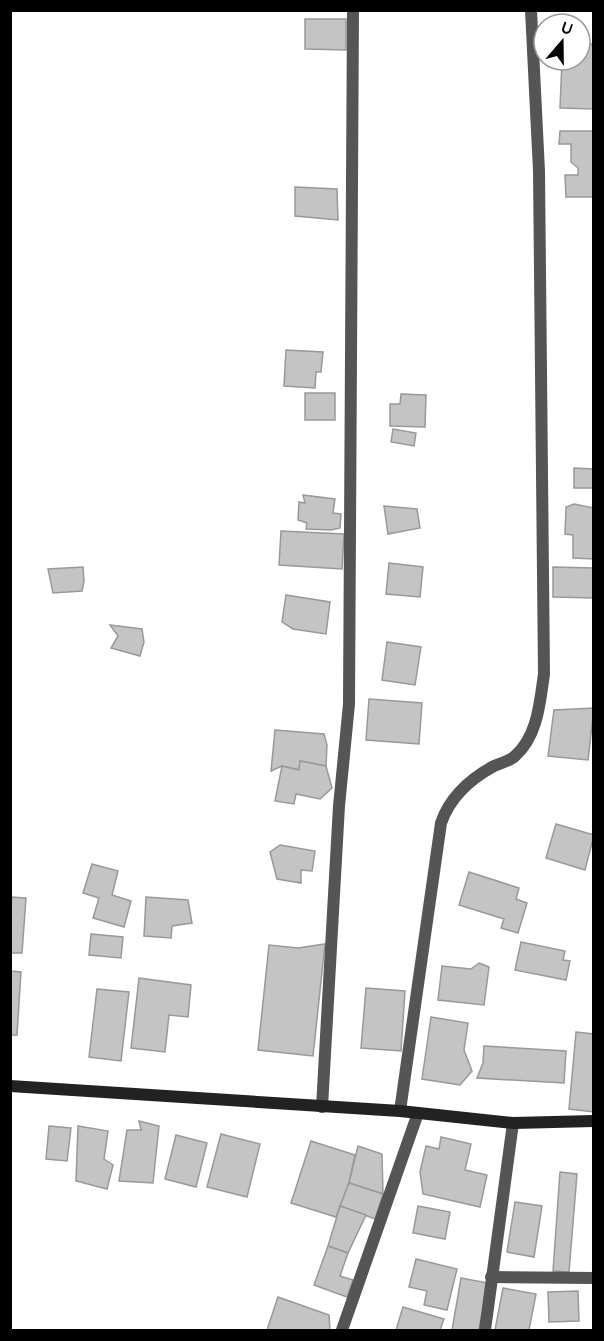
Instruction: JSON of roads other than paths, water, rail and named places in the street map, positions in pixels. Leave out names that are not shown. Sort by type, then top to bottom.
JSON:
[{"type":"street","points":[[322,1107],[339,806],[349,704],[353,10]]},
{"type":"street","points":[[400,1111],[441,823],[447,807],[469,782],[515,756],[530,737],[538,713],[544,674],[539,171],[531,10]]},
{"type":"street","points":[[10,1086],[400,1111],[513,1124],[594,1121]]},
{"type":"street","points":[[342,1330],[418,1113]]},
{"type":"street","points":[[485,1330],[513,1124]]},
{"type":"street","points":[[491,1277],[594,1278]]}]
